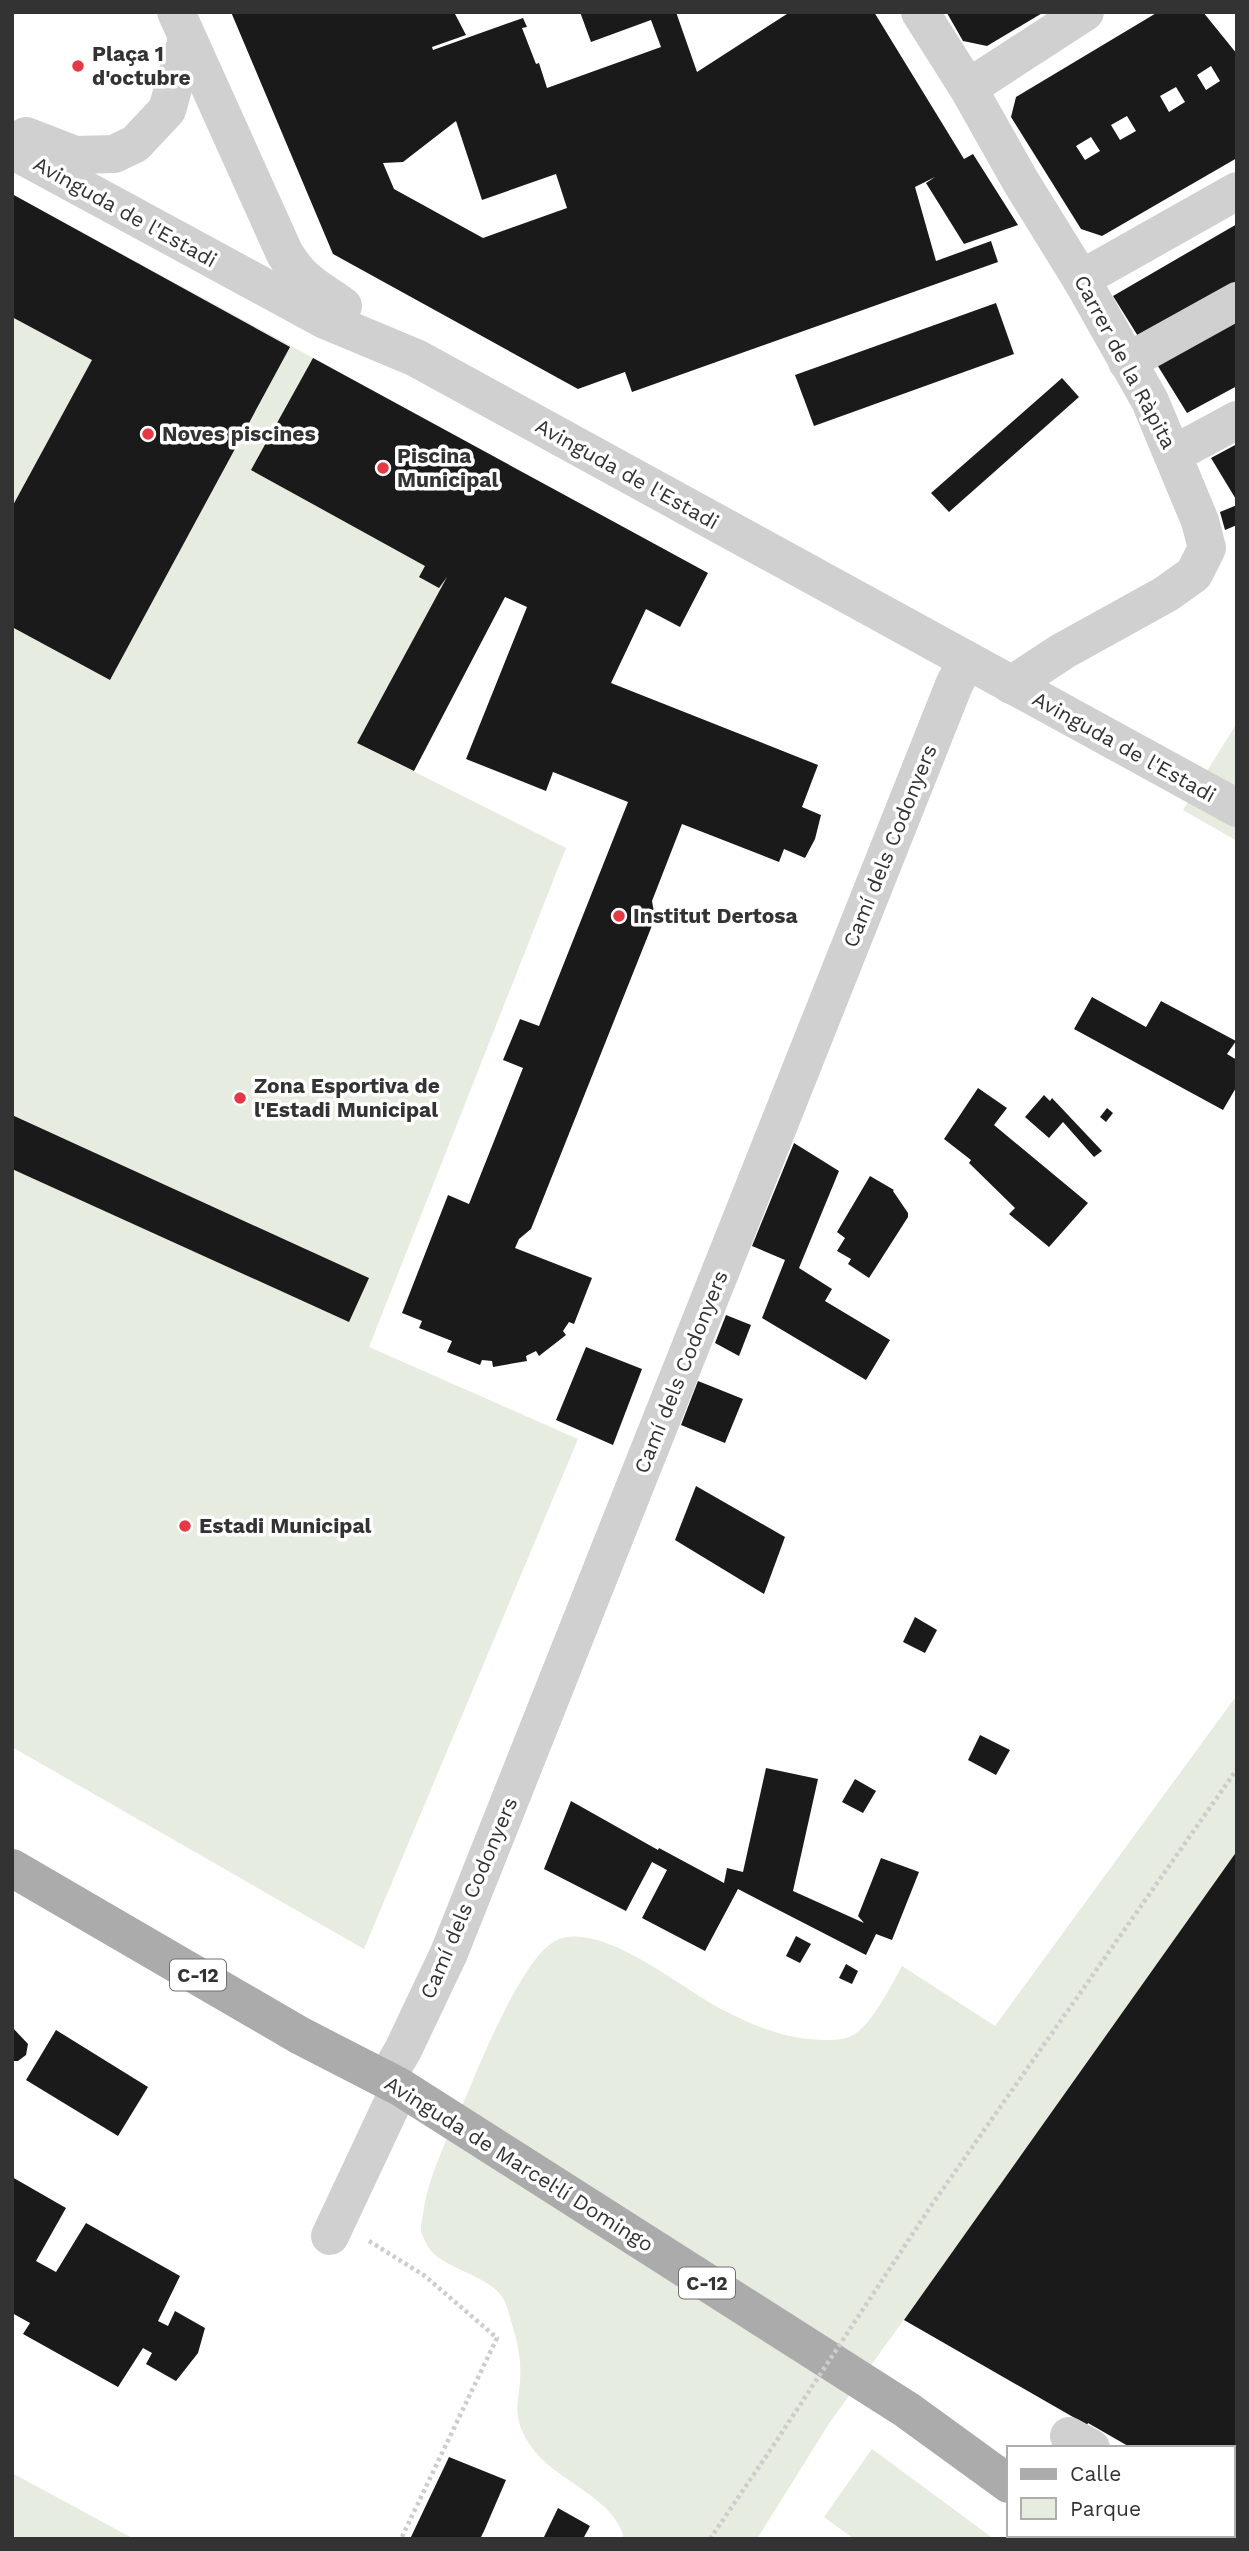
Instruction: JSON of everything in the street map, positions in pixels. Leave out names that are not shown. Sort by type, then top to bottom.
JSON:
[{"type":"main road","name":"Avinguda de Marcel·lí Domingo","points":[[12,1868],[299,2035],[393,2083],[906,2410],[1007,2483]]},
{"type":"street","name":"Carrer de la Ràpita","points":[[920,12],[1081,279],[1150,401],[1200,521],[1207,548],[1194,574],[1166,594],[1063,651],[1011,685]]},
{"type":"street","points":[[968,88],[1085,12]]},
{"type":"street","points":[[12,130],[75,155],[114,154],[135,144],[167,110],[181,26]]},
{"type":"street","points":[[181,26],[275,233],[296,272],[313,288],[337,301],[416,358]]},
{"type":"street","name":"Avinguda de l'Estadi","points":[[12,150],[325,320],[416,358],[966,662],[1237,808]]},
{"type":"street","points":[[1081,279],[1237,191]]},
{"type":"street","points":[[217,262],[237,260],[254,254],[266,247],[275,233]]},
{"type":"street","points":[[1127,362],[1237,301]]},
{"type":"street","points":[[1174,454],[1237,420]]},
{"type":"street","name":"Camí dels Codonyers","points":[[330,2236],[393,2083],[403,2050],[449,1954],[954,685],[966,662]]},
{"type":"path","points":[[710,2539],[931,2206],[1237,1769]]},
{"type":"path","points":[[330,2236],[369,2241],[425,2276],[497,2338],[401,2539]]},
{"type":"green space","name":"Zona Esportiva de l'Estadi Municipal","points":[[12,194],[508,464],[357,743],[566,848],[369,1347],[578,1439],[364,1949],[12,1747]]},
{"type":"green space","points":[[1237,723],[1237,841],[1183,810]]},
{"type":"green space","points":[[1237,1695],[1237,1858],[830,2422],[757,2539],[624,2539],[610,2512],[543,2460],[525,2436],[518,2416],[518,2348],[505,2301],[487,2283],[435,2255],[421,2231],[430,2182],[441,2152],[505,2010],[530,1967],[555,1941],[574,1937],[595,1939],[641,1960],[706,2001],[754,2025],[785,2035],[837,2040],[853,2035],[867,2023],[902,1966],[995,2026]]},
{"type":"green space","points":[[872,2449],[994,2539],[854,2539],[824,2517]]},
{"type":"green space","points":[[12,2473],[134,2539],[12,2539]]},
{"type":"building","points":[[231,12],[454,12],[466,35],[432,47],[433,50],[523,18],[527,27],[522,28],[536,64],[539,63],[547,88],[661,47],[651,20],[591,42],[580,12],[676,12],[697,72],[790,12],[874,12],[964,159],[973,154],[1018,225],[964,244],[926,183],[935,177],[915,187],[936,261],[991,241],[998,262],[632,392],[625,372],[578,389],[333,254]],"holes":[[[456,121],[482,200],[556,174],[567,208],[483,238],[394,189],[383,163],[403,162]]]},
{"type":"building","points":[[948,12],[1044,12],[987,46],[963,41]]},
{"type":"building","points":[[1158,12],[1203,12],[1237,54],[1237,158],[1102,236],[1081,229],[1011,117],[1016,97]],"holes":[[[1211,66],[1220,81],[1206,90],[1197,75]],[[1176,87],[1185,102],[1169,112],[1160,96]],[[1127,116],[1136,131],[1120,140],[1111,125]],[[1091,137],[1100,151],[1085,160],[1076,146]]]},
{"type":"building","name":"Noves piscines","points":[[12,194],[290,347],[110,680],[12,627],[12,507],[92,360],[12,317]]},
{"type":"building","points":[[1237,224],[1237,286],[1141,341],[1113,296]]},
{"type":"building","points":[[996,303],[1014,354],[814,426],[795,375]]},
{"type":"building","points":[[1237,318],[1237,386],[1187,413],[1156,363]]},
{"type":"building","name":"Institut Dertosa","points":[[313,358],[708,573],[680,627],[646,609],[611,683],[818,765],[802,807],[821,815],[815,839],[805,858],[784,849],[779,862],[682,824],[652,901],[655,918],[531,1229],[519,1239],[515,1248],[592,1278],[574,1324],[569,1322],[563,1331],[566,1335],[539,1356],[536,1351],[526,1356],[527,1361],[493,1367],[492,1361],[482,1360],[480,1365],[447,1352],[452,1341],[419,1328],[422,1321],[402,1313],[448,1195],[469,1204],[523,1068],[503,1060],[520,1019],[539,1026],[628,802],[553,772],[546,791],[466,759],[527,607],[505,597],[414,771],[357,743],[447,577],[439,588],[419,577],[425,566],[251,470]]},
{"type":"building","points":[[1062,378],[1079,397],[949,512],[931,493]]},
{"type":"building","points":[[1237,444],[1237,501],[1211,458]]},
{"type":"building","points":[[1237,505],[1237,525],[1225,530],[1220,512]]},
{"type":"building","points":[[1092,997],[1146,1027],[1161,1001],[1236,1041],[1227,1054],[1237,1060],[1237,1086],[1223,1110],[1074,1029]]},
{"type":"building","points":[[978,1088],[1007,1108],[994,1125],[1088,1203],[1049,1247],[1009,1214],[1015,1208],[969,1163],[971,1160],[944,1139]]},
{"type":"building","points":[[1044,1095],[1050,1101],[1052,1098],[1102,1151],[1094,1157],[1063,1122],[1049,1138],[1025,1117]]},
{"type":"building","points":[[1107,1108],[1113,1113],[1106,1122],[1100,1117]]},
{"type":"building","points":[[12,1115],[369,1278],[349,1322],[12,1169]]},
{"type":"building","points":[[794,1143],[839,1171],[799,1268],[832,1289],[825,1301],[890,1340],[866,1380],[762,1318],[785,1260],[752,1246]]},
{"type":"building","points":[[870,1176],[894,1190],[908,1217],[869,1278],[848,1264],[851,1259],[837,1251],[845,1238],[837,1232]]},
{"type":"building","points":[[726,1315],[751,1325],[739,1356],[715,1343]]},
{"type":"building","points":[[586,1347],[642,1369],[613,1445],[556,1420]]},
{"type":"building","points":[[698,1381],[743,1399],[725,1443],[681,1425]]},
{"type":"building","points":[[696,1486],[785,1537],[764,1594],[675,1540]]},
{"type":"building","points":[[915,1617],[937,1630],[925,1653],[903,1642]]},
{"type":"building","points":[[980,1735],[1010,1750],[996,1775],[968,1760]]},
{"type":"building","points":[[766,1768],[818,1779],[793,1891],[864,1923],[858,1916],[881,1858],[919,1872],[892,1940],[876,1934],[866,1955],[738,1889],[705,1951],[642,1918],[667,1870],[652,1862],[626,1911],[544,1869],[571,1801],[724,1883],[727,1868],[743,1872]]},
{"type":"building","points":[[855,1779],[876,1791],[863,1813],[842,1802]]},
{"type":"building","points":[[1237,1851],[1237,2512],[1235,2446],[1128,2446],[904,2320]]},
{"type":"building","points":[[796,1936],[811,1944],[800,1963],[786,1956]]},
{"type":"building","points":[[846,1964],[858,1971],[852,1984],[839,1978]]},
{"type":"building","points":[[12,2027],[28,2044],[26,2055],[18,2061],[12,2061]]},
{"type":"building","points":[[56,2030],[148,2087],[118,2136],[26,2080]]},
{"type":"building","points":[[12,2177],[66,2208],[36,2261],[56,2272],[86,2223],[180,2276],[158,2321],[168,2326],[175,2311],[205,2328],[198,2353],[176,2381],[146,2364],[152,2353],[143,2348],[118,2387],[23,2334],[30,2323],[12,2313]]},
{"type":"building","points":[[449,2457],[506,2480],[484,2531],[480,2539],[410,2539]]},
{"type":"building","points":[[558,2508],[590,2526],[583,2539],[543,2539]]},
{"type":"place","name":"Plaça 1 d'octubre","points":[[78,66]]},
{"type":"place","name":"Noves piscines","points":[[148,434]]},
{"type":"place","name":"Piscina Municipal","points":[[383,468]]},
{"type":"place","name":"Institut Dertosa","points":[[619,916]]},
{"type":"place","name":"Zona Esportiva de l'Estadi Municipal","points":[[240,1098]]},
{"type":"place","name":"Estadi Municipal","points":[[185,1526]]}]
